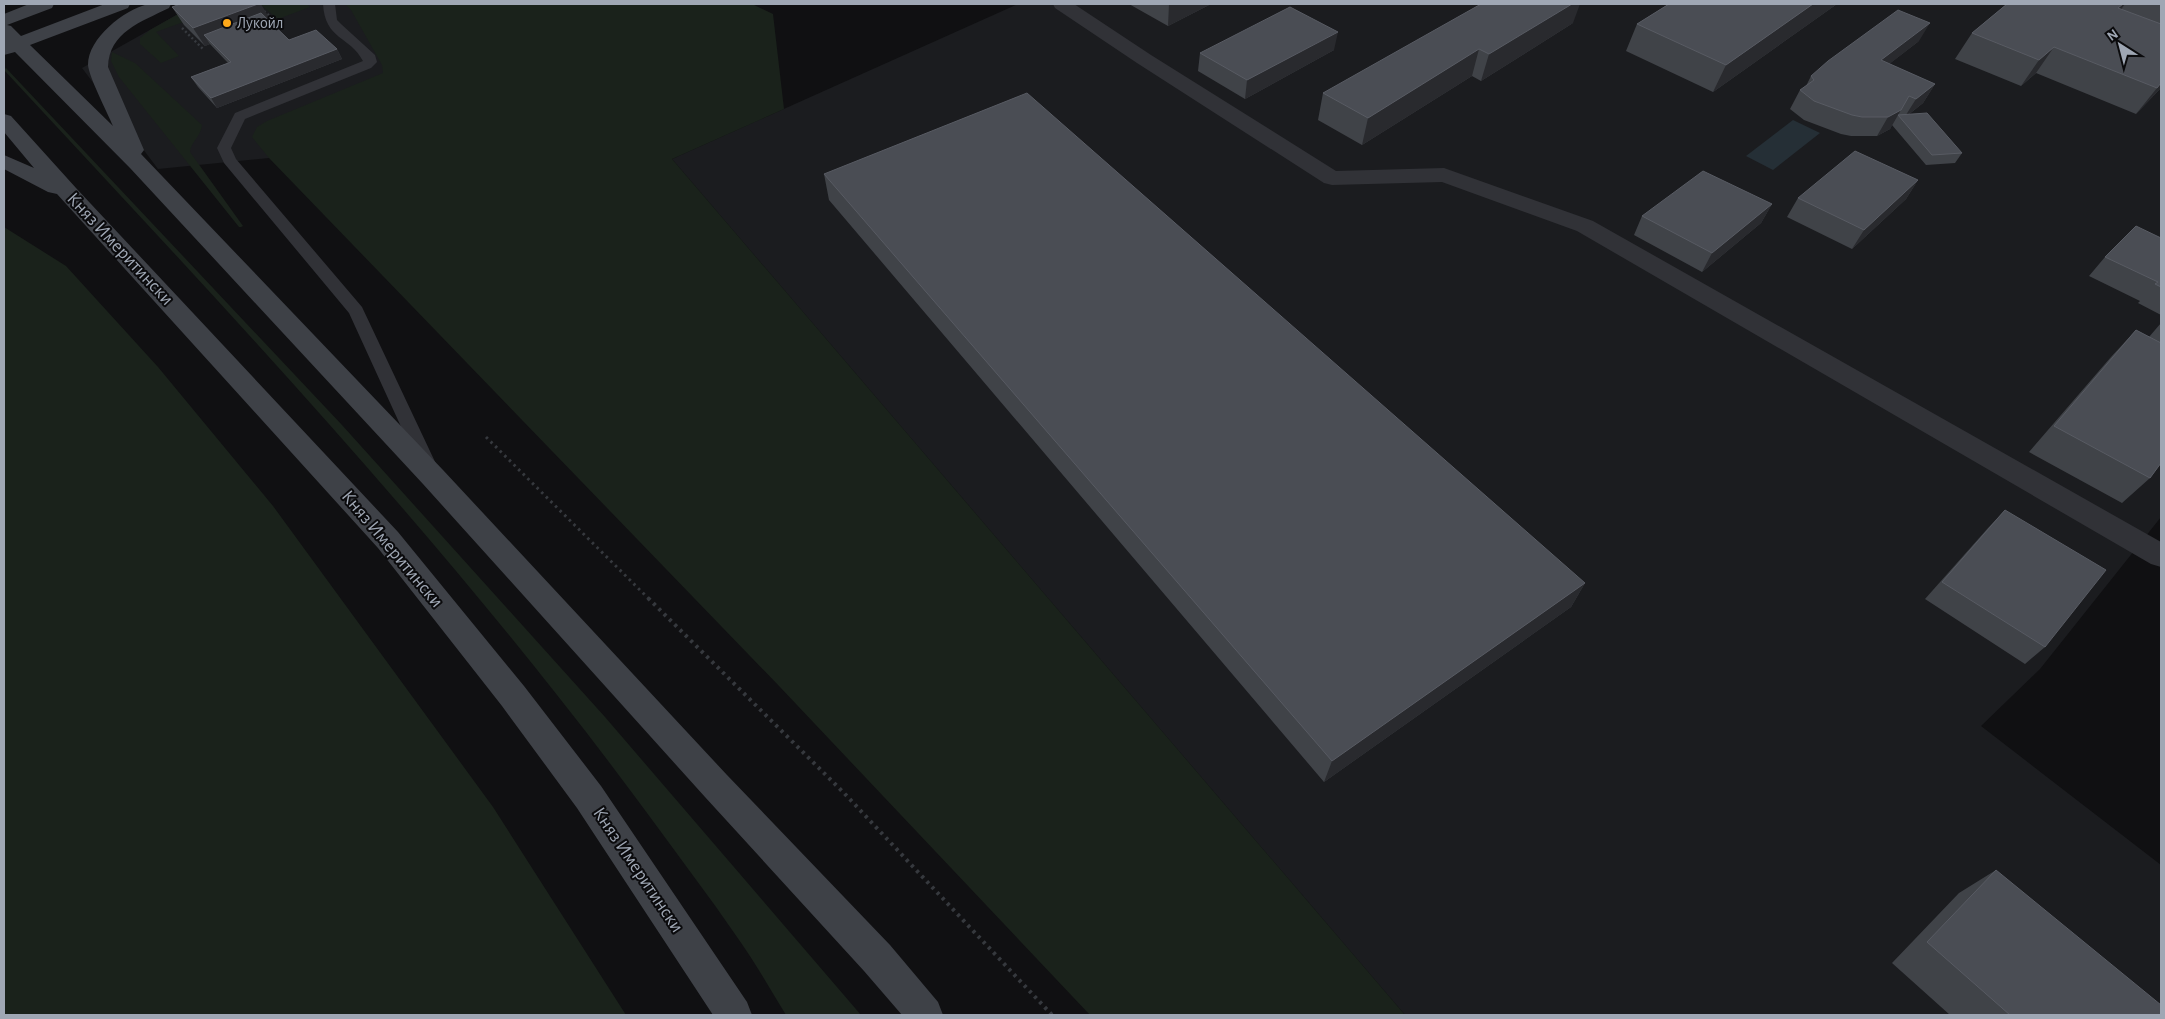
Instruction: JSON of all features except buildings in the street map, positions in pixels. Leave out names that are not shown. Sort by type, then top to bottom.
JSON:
[{"type":"street","points":[[4,20],[45,4]]},
{"type":"street","points":[[11,46],[121,4]]},
{"type":"street","points":[[138,163],[98,66],[97,58],[100,48],[110,36],[125,24],[162,4]]},
{"type":"street","points":[[1062,4],[1144,59],[1332,178],[1444,175],[1585,226],[2161,556]]},
{"type":"street","points":[[4,30],[11,46],[138,163],[433,476],[876,958],[925,1015]]},
{"type":"street","name":"Княз Имеритински","points":[[4,120],[68,194],[388,540],[513,696],[588,798],[734,1015]]},
{"type":"street","points":[[4,161],[68,194]]},
{"type":"lane","points":[[329,4],[331,20],[336,27],[370,58],[370,62],[240,116],[224,148],[229,160],[317,262],[356,311],[433,476]]},
{"type":"path","points":[[262,10],[275,21]]},
{"type":"path","points":[[179,25],[203,49]]},
{"type":"path","points":[[486,437],[844,793],[1052,1015]]},
{"type":"shaded area","points":[[196,4],[362,4],[406,106],[269,158],[158,169],[82,68]]},
{"type":"shaded area","points":[[196,4],[233,4],[156,32],[179,56],[161,63],[140,44],[140,38],[150,30]]},
{"type":"shaded area","points":[[260,4],[307,4],[310,7],[278,19]]},
{"type":"shaded area","points":[[345,4],[752,4],[773,14],[784,109],[672,159],[1405,1015],[1090,1015],[780,687],[269,158],[252,137],[257,127],[267,121],[383,73],[382,65],[351,10]]},
{"type":"shaded area","points":[[1018,4],[2161,4],[2161,517],[2040,669],[1981,726],[2161,865],[2161,1015],[1405,1015],[672,159]]},
{"type":"shaded area","points":[[112,52],[135,63],[202,125],[190,152],[243,226],[239,227],[119,77],[111,61]]},
{"type":"shaded area","points":[[6,68],[342,425],[605,717],[861,1015],[786,1015],[750,956],[705,892],[575,718],[498,622],[338,434],[4,70]]},
{"type":"shaded area","points":[[1793,120],[1820,133],[1773,170],[1746,156]]},
{"type":"shaded area","points":[[4,227],[66,266],[158,367],[273,506],[493,807],[626,1015],[4,1015]]},
{"type":"place","name":"Лукойл","points":[[227,23]]}]
